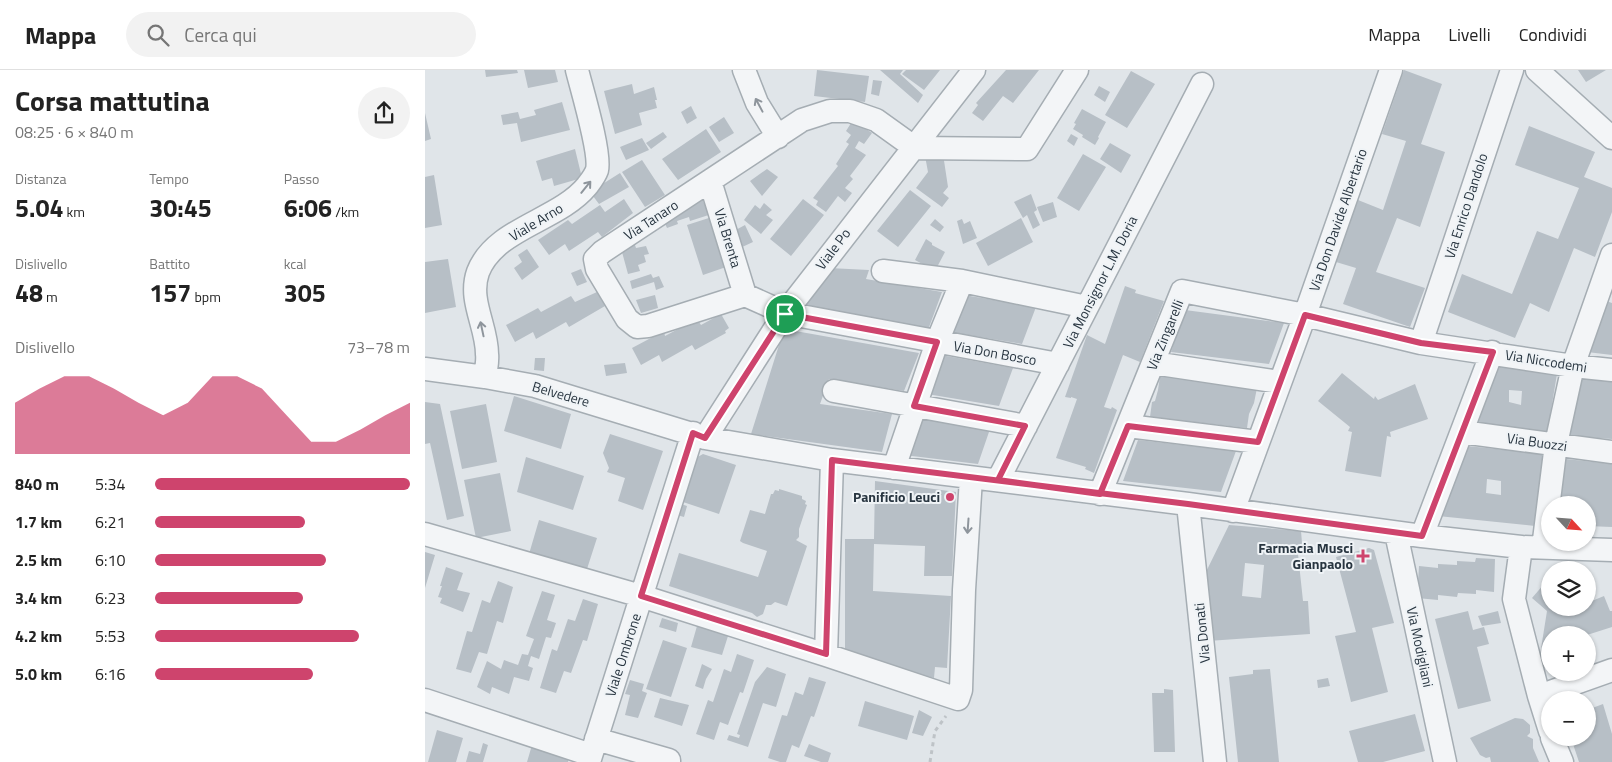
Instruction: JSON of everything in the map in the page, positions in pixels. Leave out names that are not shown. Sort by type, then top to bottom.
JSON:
[{"type":"street","name":"Viale Arno","points":[[485,377],[488,353],[475,292],[475,283],[485,259],[505,240],[581,193],[597,170],[597,154],[577,70]]},
{"type":"street","points":[[744,70],[757,103],[778,137]]},
{"type":"street","name":"Viale Po","points":[[699,436],[785,314],[974,70]]},
{"type":"street","points":[[915,148],[1027,149],[1077,70]]},
{"type":"street","name":"Via Don Davide Albertario","points":[[1233,511],[1305,315],[1391,70]]},
{"type":"street","name":"Via Enrico Dandolo","points":[[1421,343],[1512,70]]},
{"type":"street","points":[[1537,70],[1612,138]]},
{"type":"street","name":"Via Monsignor L.M. Doria","points":[[998,480],[1202,84]]},
{"type":"street","name":"Via Tanaro","points":[[745,295],[647,326],[637,327],[627,319],[597,269],[595,259],[802,120],[830,111],[850,111],[876,120],[915,148]]},
{"type":"street","name":"Via Brenta","points":[[710,182],[745,295]]},
{"type":"street","points":[[1541,702],[1515,599],[1532,548],[1573,366],[1612,255]]},
{"type":"street","points":[[883,271],[962,281],[1087,307]]},
{"type":"street","points":[[894,468],[937,342],[962,281]]},
{"type":"street","name":"Via Zingarelli","points":[[1100,494],[1182,291],[1305,315]]},
{"type":"street","points":[[745,295],[785,314]]},
{"type":"street","name":"Via Don Bosco","points":[[785,314],[1058,364]]},
{"type":"street","name":"Via Niccodemi","points":[[1305,315],[1421,343],[1612,370]]},
{"type":"street","points":[[1422,536],[1493,352]]},
{"type":"street","points":[[1153,363],[1280,382]]},
{"type":"street","name":"Belvedere","points":[[425,369],[535,386],[699,436],[832,460],[1188,504],[1396,533],[1532,548],[1612,550]]},
{"type":"street","points":[[834,390],[1025,426]]},
{"type":"street","points":[[1128,426],[1258,442]]},
{"type":"street","name":"Via Buozzi","points":[[1462,432],[1612,452]]},
{"type":"street","name":"Viale Ombrone","points":[[592,752],[641,596],[699,436]]},
{"type":"street","points":[[826,654],[832,460]]},
{"type":"street","points":[[425,534],[641,596],[826,654],[957,699],[961,690],[964,590],[971,478]]},
{"type":"street","name":"Via Donati","points":[[1188,504],[1215,762]]},
{"type":"street","name":"Via Modigliani","points":[[1396,533],[1445,762]]},
{"type":"street","points":[[1539,696],[1612,670]]},
{"type":"street","points":[[425,700],[592,752],[669,760],[669,762]]},
{"type":"street","points":[[1555,746],[1562,762]]},
{"type":"path","points":[[931,762],[935,732],[957,699]]},
{"type":"building","points":[[485,70],[517,70],[518,73],[486,77]]},
{"type":"building","points":[[524,70],[555,70],[558,82],[528,88]]},
{"type":"building","points":[[817,70],[869,76],[865,102],[814,96]]},
{"type":"building","points":[[880,70],[903,70],[900,74],[923,95],[918,103]]},
{"type":"building","points":[[906,70],[940,70],[924,90],[902,74]]},
{"type":"building","points":[[1006,70],[1039,70],[1013,103],[1003,96],[983,121],[972,113],[978,105],[976,103]]},
{"type":"building","points":[[1404,70],[1442,84],[1421,144],[1445,152],[1420,227],[1397,218],[1376,272],[1425,288],[1410,327],[1343,304],[1356,268],[1336,262],[1358,200],[1383,210],[1406,141],[1382,134]]},
{"type":"building","points":[[1578,70],[1606,70],[1586,82]]},
{"type":"building","points":[[1131,71],[1155,84],[1127,128],[1105,115]]},
{"type":"building","points":[[873,80],[882,81],[879,96],[871,94]]},
{"type":"building","points":[[632,84],[634,94],[654,87],[657,108],[639,113],[642,125],[615,134],[604,91]]},
{"type":"building","points":[[1099,86],[1110,92],[1105,102],[1094,95]]},
{"type":"building","points":[[562,102],[570,130],[521,142],[517,123],[503,125],[501,115],[518,112],[520,119],[536,115],[534,110]]},
{"type":"building","points":[[691,106],[697,118],[687,124],[681,112]]},
{"type":"building","points":[[1082,109],[1106,122],[1095,145],[1073,129],[1076,124],[1074,123]]},
{"type":"building","points":[[425,113],[431,139],[425,141]]},
{"type":"building","points":[[724,117],[734,133],[719,142],[709,127]]},
{"type":"building","points":[[853,120],[872,133],[864,144],[859,141],[855,148],[866,155],[850,176],[853,179],[845,188],[852,193],[845,202],[838,196],[826,212],[816,205],[818,201],[813,198],[838,166],[836,164],[849,144],[846,142],[851,135],[846,131]]},
{"type":"building","points":[[1529,126],[1595,152],[1584,177],[1612,188],[1612,212],[1595,257],[1574,248],[1549,312],[1530,303],[1515,338],[1448,312],[1462,274],[1512,294],[1537,231],[1558,239],[1579,188],[1515,165]]},
{"type":"building","points":[[706,129],[721,152],[678,180],[662,159]]},
{"type":"building","points":[[663,132],[667,137],[651,149],[646,143]]},
{"type":"building","points":[[1071,134],[1078,138],[1074,146],[1067,141]]},
{"type":"building","points":[[642,138],[649,150],[626,160],[620,147]]},
{"type":"building","points":[[1110,143],[1131,155],[1121,173],[1100,159]]},
{"type":"building","points":[[575,149],[582,178],[554,186],[552,178],[542,181],[536,161]]},
{"type":"building","points":[[943,154],[948,187],[943,193],[949,198],[942,207],[916,188],[928,172],[925,156]]},
{"type":"building","points":[[1083,154],[1106,167],[1079,211],[1057,198]]},
{"type":"building","points":[[642,160],[665,195],[645,207],[622,172]]},
{"type":"building","points":[[767,169],[778,177],[762,196],[750,181]]},
{"type":"building","points":[[620,173],[629,187],[599,204],[590,192]]},
{"type":"building","points":[[434,175],[442,225],[425,228],[425,177]]},
{"type":"building","points":[[910,190],[931,206],[898,247],[877,231]]},
{"type":"building","points":[[700,193],[704,203],[710,200],[715,213],[690,221],[689,217],[677,221],[678,224],[667,228],[662,217]]},
{"type":"building","points":[[1031,194],[1037,210],[1034,212],[1040,225],[1033,229],[1027,215],[1023,218],[1014,202]]},
{"type":"building","points":[[624,199],[633,213],[602,237],[598,232],[569,251],[565,244],[549,255],[538,240],[568,220],[572,224],[600,205],[605,212]]},
{"type":"building","points":[[803,199],[824,215],[791,256],[770,239]]},
{"type":"building","points":[[1053,202],[1057,217],[1043,222],[1037,207]]},
{"type":"building","points":[[764,203],[772,210],[766,215],[773,220],[761,234],[744,220],[755,205],[760,209]]},
{"type":"building","points":[[712,217],[729,266],[703,275],[687,225]]},
{"type":"building","points":[[1021,218],[1033,242],[988,266],[976,243]]},
{"type":"building","points":[[935,219],[944,227],[940,232],[930,225]]},
{"type":"building","points":[[962,219],[964,224],[970,221],[977,238],[963,244],[957,221]]},
{"type":"building","points":[[745,225],[753,242],[740,248],[732,232]]},
{"type":"building","points":[[633,239],[636,248],[646,246],[649,254],[644,255],[646,262],[638,265],[640,271],[628,274],[622,252],[626,251],[623,243]]},
{"type":"building","points":[[926,239],[932,245],[945,252],[935,271],[915,260]]},
{"type":"building","points":[[527,249],[539,267],[522,280],[514,268],[522,262],[518,255]]},
{"type":"building","points":[[448,259],[456,307],[425,313],[425,262]]},
{"type":"building","points":[[829,268],[869,270],[866,279],[942,292],[928,330],[799,307]]},
{"type":"building","points":[[581,269],[587,282],[577,286],[571,273]]},
{"type":"building","points":[[651,274],[653,278],[659,276],[664,287],[656,290],[654,282],[632,289],[630,281]]},
{"type":"building","points":[[1125,286],[1136,290],[1135,293],[1164,301],[1140,362],[1123,355],[1104,407],[1111,409],[1112,407],[1117,410],[1094,473],[1085,469],[1086,467],[1056,458],[1077,399],[1065,397],[1087,335],[1105,344]]},
{"type":"building","points":[[597,292],[605,306],[569,327],[566,322],[536,339],[533,332],[515,342],[506,325],[538,308],[541,312],[571,296],[575,302]]},
{"type":"building","points":[[655,295],[658,308],[641,313],[636,300]]},
{"type":"building","points":[[964,295],[1036,307],[1022,344],[950,332]]},
{"type":"building","points":[[1606,301],[1612,303],[1612,355],[1587,352]]},
{"type":"building","points":[[1185,310],[1284,323],[1269,364],[1171,352]]},
{"type":"building","points":[[721,314],[729,328],[725,331],[726,333],[695,350],[692,345],[662,362],[659,355],[641,365],[632,348],[664,331],[665,336],[697,319],[701,325]]},
{"type":"building","points":[[784,329],[919,353],[904,391],[829,379],[820,404],[892,414],[882,452],[751,434]]},
{"type":"building","points":[[941,355],[1013,368],[999,406],[927,394]]},
{"type":"building","points":[[535,358],[545,358],[544,371],[534,370]]},
{"type":"building","points":[[625,363],[627,373],[606,376],[604,365]]},
{"type":"building","points":[[1497,366],[1557,374],[1547,434],[1473,426]],"holes":[[[1509,390],[1522,391],[1521,405],[1509,402]]]},
{"type":"building","points":[[1342,373],[1374,399],[1375,396],[1378,400],[1415,384],[1428,419],[1390,432],[1391,437],[1387,436],[1381,477],[1345,471],[1352,432],[1348,431],[1350,427],[1318,401]]},
{"type":"building","points":[[1160,376],[1257,388],[1247,428],[1150,417],[1152,402],[1155,401]]},
{"type":"building","points":[[1579,378],[1612,382],[1612,439],[1569,436]]},
{"type":"building","points":[[514,396],[571,414],[561,449],[504,431]]},
{"type":"building","points":[[425,402],[440,404],[464,516],[447,520],[430,443],[425,444]]},
{"type":"building","points":[[486,404],[497,462],[462,469],[450,411]]},
{"type":"building","points":[[918,418],[990,429],[978,464],[904,455]]},
{"type":"building","points":[[610,434],[663,451],[643,510],[618,501],[625,478],[607,472],[609,468],[603,453]]},
{"type":"building","points":[[1138,440],[1236,451],[1221,492],[1123,481]]},
{"type":"building","points":[[1467,446],[1546,454],[1535,526],[1438,516]],"holes":[[[1487,479],[1501,481],[1501,495],[1486,493]]]},
{"type":"building","points":[[703,454],[736,465],[719,514],[680,501],[694,459]]},
{"type":"building","points":[[526,457],[584,476],[573,510],[517,492]]},
{"type":"building","points":[[1566,459],[1612,464],[1612,527],[1596,526],[1596,496],[1560,496]]},
{"type":"building","points":[[500,473],[511,531],[476,538],[464,480]]},
{"type":"building","points":[[875,481],[956,492],[952,576],[924,576],[925,546],[874,544],[873,591],[951,596],[947,668],[935,667],[934,678],[845,653],[845,539],[874,539]]},
{"type":"building","points":[[779,489],[802,496],[807,505],[799,529],[799,537],[796,540],[807,546],[787,606],[775,602],[771,605],[766,605],[763,614],[757,617],[752,613],[669,586],[679,553],[758,577],[767,551],[740,541],[750,510],[765,514],[771,494],[775,490],[779,491]]},
{"type":"building","points":[[681,504],[687,506],[684,517],[677,515]]},
{"type":"building","points":[[539,520],[597,538],[586,572],[529,554]]},
{"type":"building","points":[[1229,525],[1301,531],[1303,555],[1298,554],[1303,601],[1308,601],[1310,634],[1208,641],[1202,580]],"holes":[[[1245,563],[1264,565],[1261,598],[1242,596]]]},
{"type":"building","points":[[1369,548],[1374,550],[1394,623],[1372,628],[1388,692],[1351,702],[1335,636],[1356,632],[1336,557]]},
{"type":"building","points":[[425,552],[435,555],[425,588]]},
{"type":"building","points":[[1476,558],[1495,559],[1494,592],[1476,590],[1476,594],[1458,593],[1457,597],[1438,595],[1438,600],[1417,598],[1419,566],[1438,568],[1438,564],[1457,565],[1457,561],[1475,562]]},
{"type":"building","points":[[446,567],[463,573],[457,590],[470,593],[463,612],[440,603],[442,598],[438,597]]},
{"type":"building","points":[[498,581],[513,587],[503,623],[497,621],[487,654],[479,652],[471,673],[456,669],[467,631],[472,632],[482,600],[490,603]]},
{"type":"building","points":[[1541,588],[1541,606],[1532,598]]},
{"type":"building","points":[[542,591],[555,595],[547,620],[556,623],[551,638],[546,637],[539,659],[531,656],[528,666],[533,668],[529,681],[514,677],[509,694],[492,687],[490,694],[477,687],[487,661],[501,669],[504,660],[518,665],[522,654],[528,655],[534,639],[526,636]]},
{"type":"building","points":[[1604,596],[1610,611],[1612,611],[1612,627],[1596,632],[1596,626],[1545,626],[1546,616],[1596,616],[1596,599]]},
{"type":"building","points":[[583,599],[598,604],[587,641],[583,640],[571,673],[564,671],[556,693],[540,688],[552,649],[557,651],[568,619],[575,621]]},
{"type":"building","points":[[1468,611],[1473,630],[1484,627],[1489,644],[1477,647],[1491,701],[1458,709],[1435,619]]},
{"type":"building","points":[[1498,611],[1501,623],[1482,626],[1478,616]]},
{"type":"building","points":[[662,618],[678,623],[676,632],[659,627]]},
{"type":"building","points":[[697,626],[728,636],[722,655],[691,647]]},
{"type":"building","points":[[663,640],[687,648],[671,697],[646,689]]},
{"type":"building","points":[[737,654],[754,660],[743,693],[740,692],[728,725],[720,722],[714,740],[696,734],[708,700],[713,702],[724,669],[731,672]]},
{"type":"building","points":[[702,664],[712,669],[703,689],[695,686]]},
{"type":"building","points":[[767,667],[786,674],[776,707],[763,703],[748,747],[727,740],[729,735],[739,738],[740,735],[737,734],[755,682]]},
{"type":"building","points":[[1270,669],[1279,762],[1238,762],[1229,677],[1253,674],[1253,670]]},
{"type":"building","points":[[809,677],[826,682],[814,717],[811,716],[799,748],[792,745],[786,762],[768,758],[782,715],[787,716],[795,692],[803,695]]},
{"type":"building","points":[[1328,678],[1330,686],[1318,688],[1317,680]]},
{"type":"building","points":[[630,680],[644,684],[642,691],[647,693],[638,718],[625,715],[630,695],[625,694]]},
{"type":"building","points":[[1164,689],[1173,690],[1175,752],[1154,752],[1152,693],[1164,693]]},
{"type":"building","points":[[660,698],[689,705],[682,726],[654,717]]},
{"type":"building","points":[[865,701],[914,716],[907,740],[858,726]]},
{"type":"building","points":[[1603,704],[1612,734],[1612,762],[1579,762],[1574,746],[1596,746],[1596,707]]},
{"type":"building","points":[[919,710],[932,717],[923,736],[912,733]]},
{"type":"building","points":[[1415,714],[1425,751],[1383,762],[1358,762],[1349,731]]},
{"type":"building","points":[[1515,718],[1523,719],[1530,725],[1530,733],[1527,736],[1533,739],[1533,748],[1539,762],[1491,762],[1490,757],[1486,758],[1480,755],[1470,738]]},
{"type":"building","points":[[437,730],[463,738],[456,762],[428,762]]},
{"type":"building","points":[[483,743],[488,745],[483,762],[466,762],[469,751],[480,754]]},
{"type":"building","points":[[809,744],[831,753],[828,762],[821,762],[804,756]]},
{"type":"building","points":[[532,745],[569,756],[568,762],[527,762]]},
{"type":"place","name":"Panificio Leuci","points":[[950,497]]},
{"type":"place","name":"Farmacia Musci Gianpaolo","points":[[1363,556]]},
{"type":"route","points":[[785,314],[705,438],[693,433],[641,596],[826,654],[832,460],[1100,494],[1188,504],[1422,536],[1493,352],[1421,343],[1305,315],[1258,442],[1128,426],[1100,494],[998,480],[1025,426],[914,406],[937,342],[785,314]]}]
